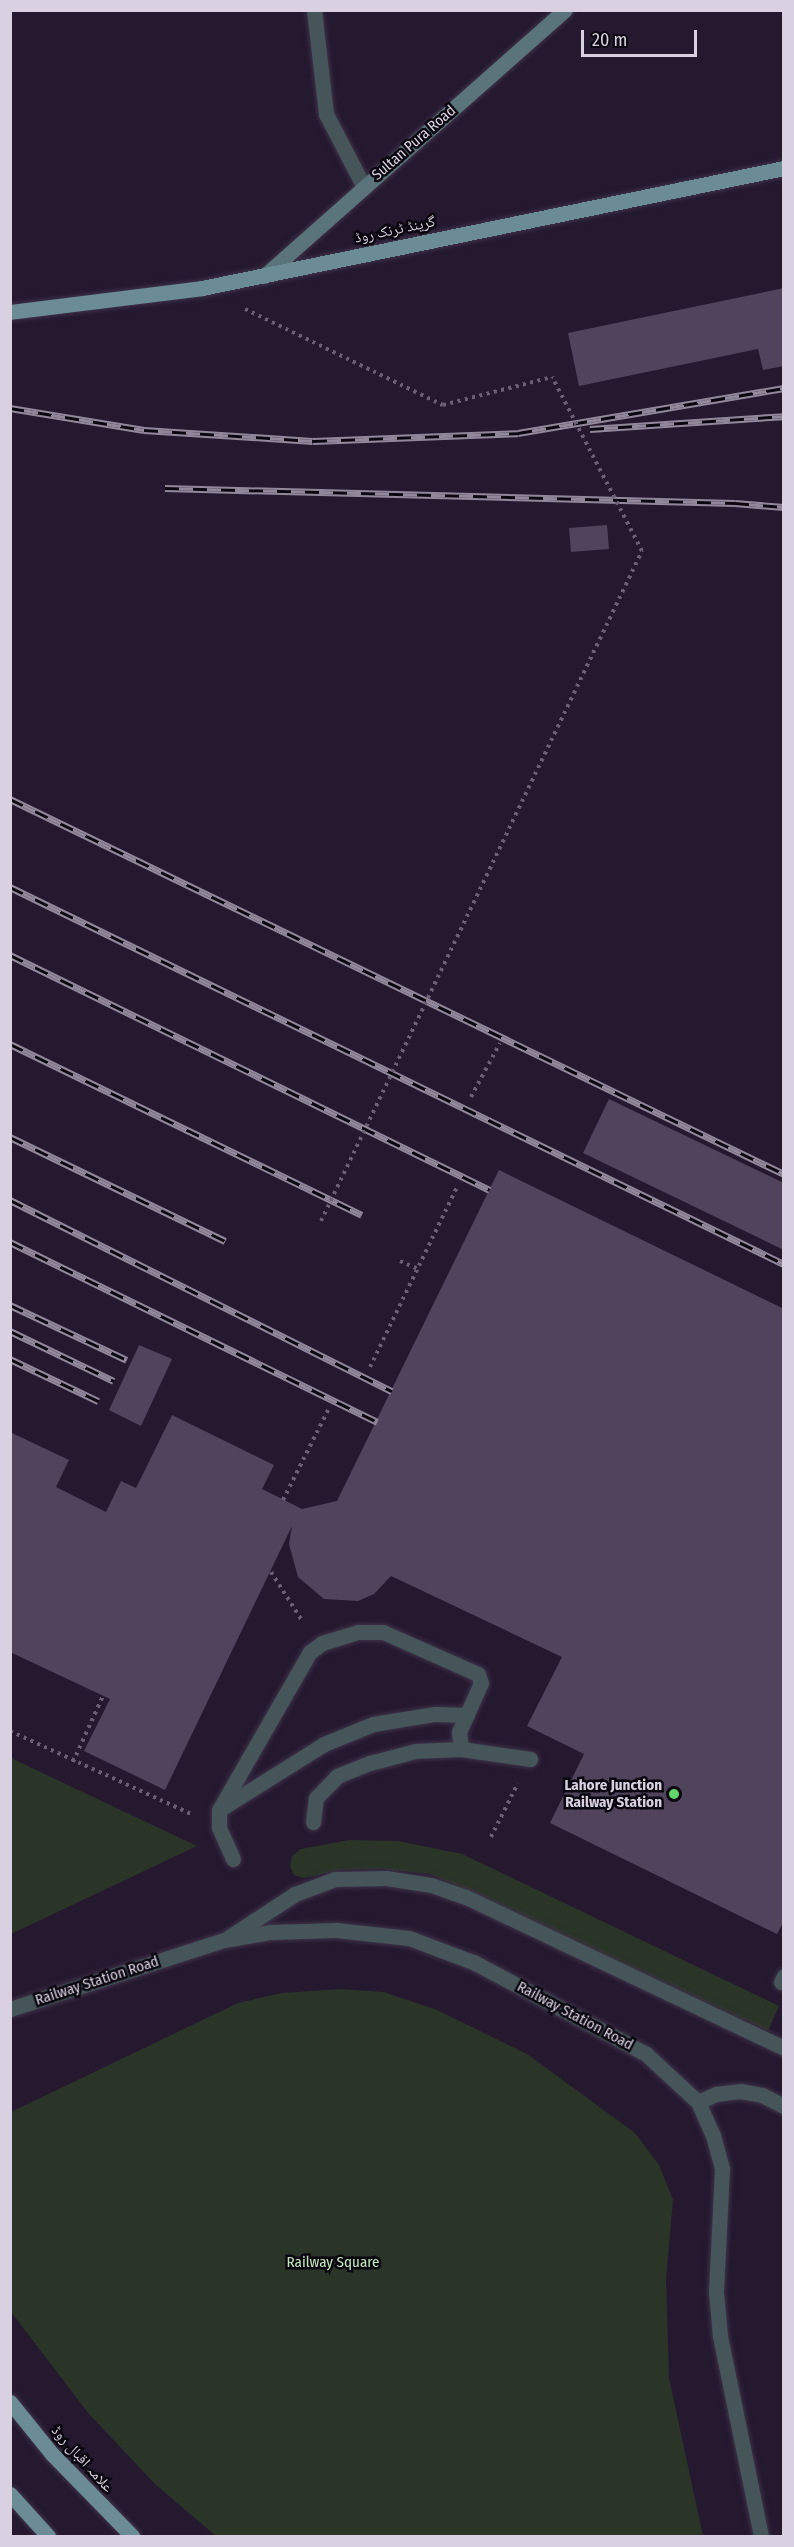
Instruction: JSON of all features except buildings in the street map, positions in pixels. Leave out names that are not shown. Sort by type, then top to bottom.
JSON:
[{"type":"main road","name":"Sultan Pura Road","points":[[264,276],[565,10]]},
{"type":"main road","name":"گرینڈ ٹرنک روڈ","points":[[10,312],[202,288],[783,168]]},
{"type":"main road","name":"علامہ اقبال روڈ","points":[[10,2402],[52,2454],[132,2536]]},
{"type":"main road","points":[[10,2494],[48,2536]]},
{"type":"street","points":[[314,10],[326,114],[364,187]]},
{"type":"street","points":[[233,1859],[219,1827],[219,1810],[310,1652],[322,1643],[358,1632],[383,1632],[478,1674],[481,1683],[459,1732],[461,1749]]},
{"type":"street","points":[[219,1810],[324,1744],[373,1724],[435,1714],[466,1715]]},
{"type":"street","points":[[313,1822],[316,1798],[337,1776],[415,1751],[461,1749],[530,1759]]},
{"type":"street","points":[[224,1940],[295,1894],[335,1879],[386,1878],[432,1885],[466,1897],[783,2048]]},
{"type":"street","name":"Railway Station Road","points":[[10,2009],[224,1940],[271,1932],[336,1930],[409,1938],[475,1963],[646,2054],[698,2102],[713,2135],[722,2169],[716,2292],[720,2337],[760,2536]]},
{"type":"street","points":[[698,2102],[716,2094],[740,2091],[762,2095],[783,2106]]},
{"type":"path","points":[[202,288],[443,405],[552,377],[642,551],[321,1221]]},
{"type":"path","points":[[471,1097],[500,1043]]},
{"type":"path","points":[[370,1367],[458,1185]]},
{"type":"path","points":[[400,1261],[418,1269]]},
{"type":"path","points":[[283,1500],[330,1406]]},
{"type":"path","points":[[271,1572],[294,1611],[322,1643]]},
{"type":"path","points":[[74,1762],[103,1696]]},
{"type":"path","points":[[10,1731],[219,1827]]},
{"type":"path","points":[[491,1837],[530,1759]]},
{"type":"green space","points":[[11,1758],[72,1787],[197,1846],[11,1934]]},
{"type":"green space","points":[[349,1840],[398,1841],[462,1854],[779,2006],[768,2031],[430,1874],[381,1869],[341,1870],[304,1878],[294,1875],[290,1866],[292,1856],[301,1849]]},
{"type":"green space","name":"Railway Square","points":[[340,1989],[383,1992],[437,2010],[527,2054],[635,2133],[659,2165],[673,2200],[666,2279],[669,2378],[703,2536],[216,2536],[156,2485],[89,2414],[11,2312],[11,2112],[238,2003],[282,1993]]},
{"type":"railway","points":[[10,408],[144,430],[313,441],[518,433],[784,388]]},
{"type":"railway","points":[[590,429],[784,416]]},
{"type":"railway","points":[[165,488],[735,503],[784,507]]},
{"type":"railway","points":[[10,799],[784,1174]]},
{"type":"railway","points":[[10,887],[784,1264]]},
{"type":"railway","points":[[10,955],[490,1190]]},
{"type":"railway","points":[[10,1044],[362,1215]]},
{"type":"railway","points":[[10,1137],[225,1241]]},
{"type":"railway","points":[[10,1200],[392,1391]]},
{"type":"railway","points":[[10,1242],[377,1422]]},
{"type":"railway","points":[[10,1305],[127,1360]]},
{"type":"railway","points":[[10,1331],[114,1381]]},
{"type":"railway","points":[[10,1359],[98,1401]]},
{"type":"place","name":"Lahore Junction Railway Station","points":[[674,1794]]}]
